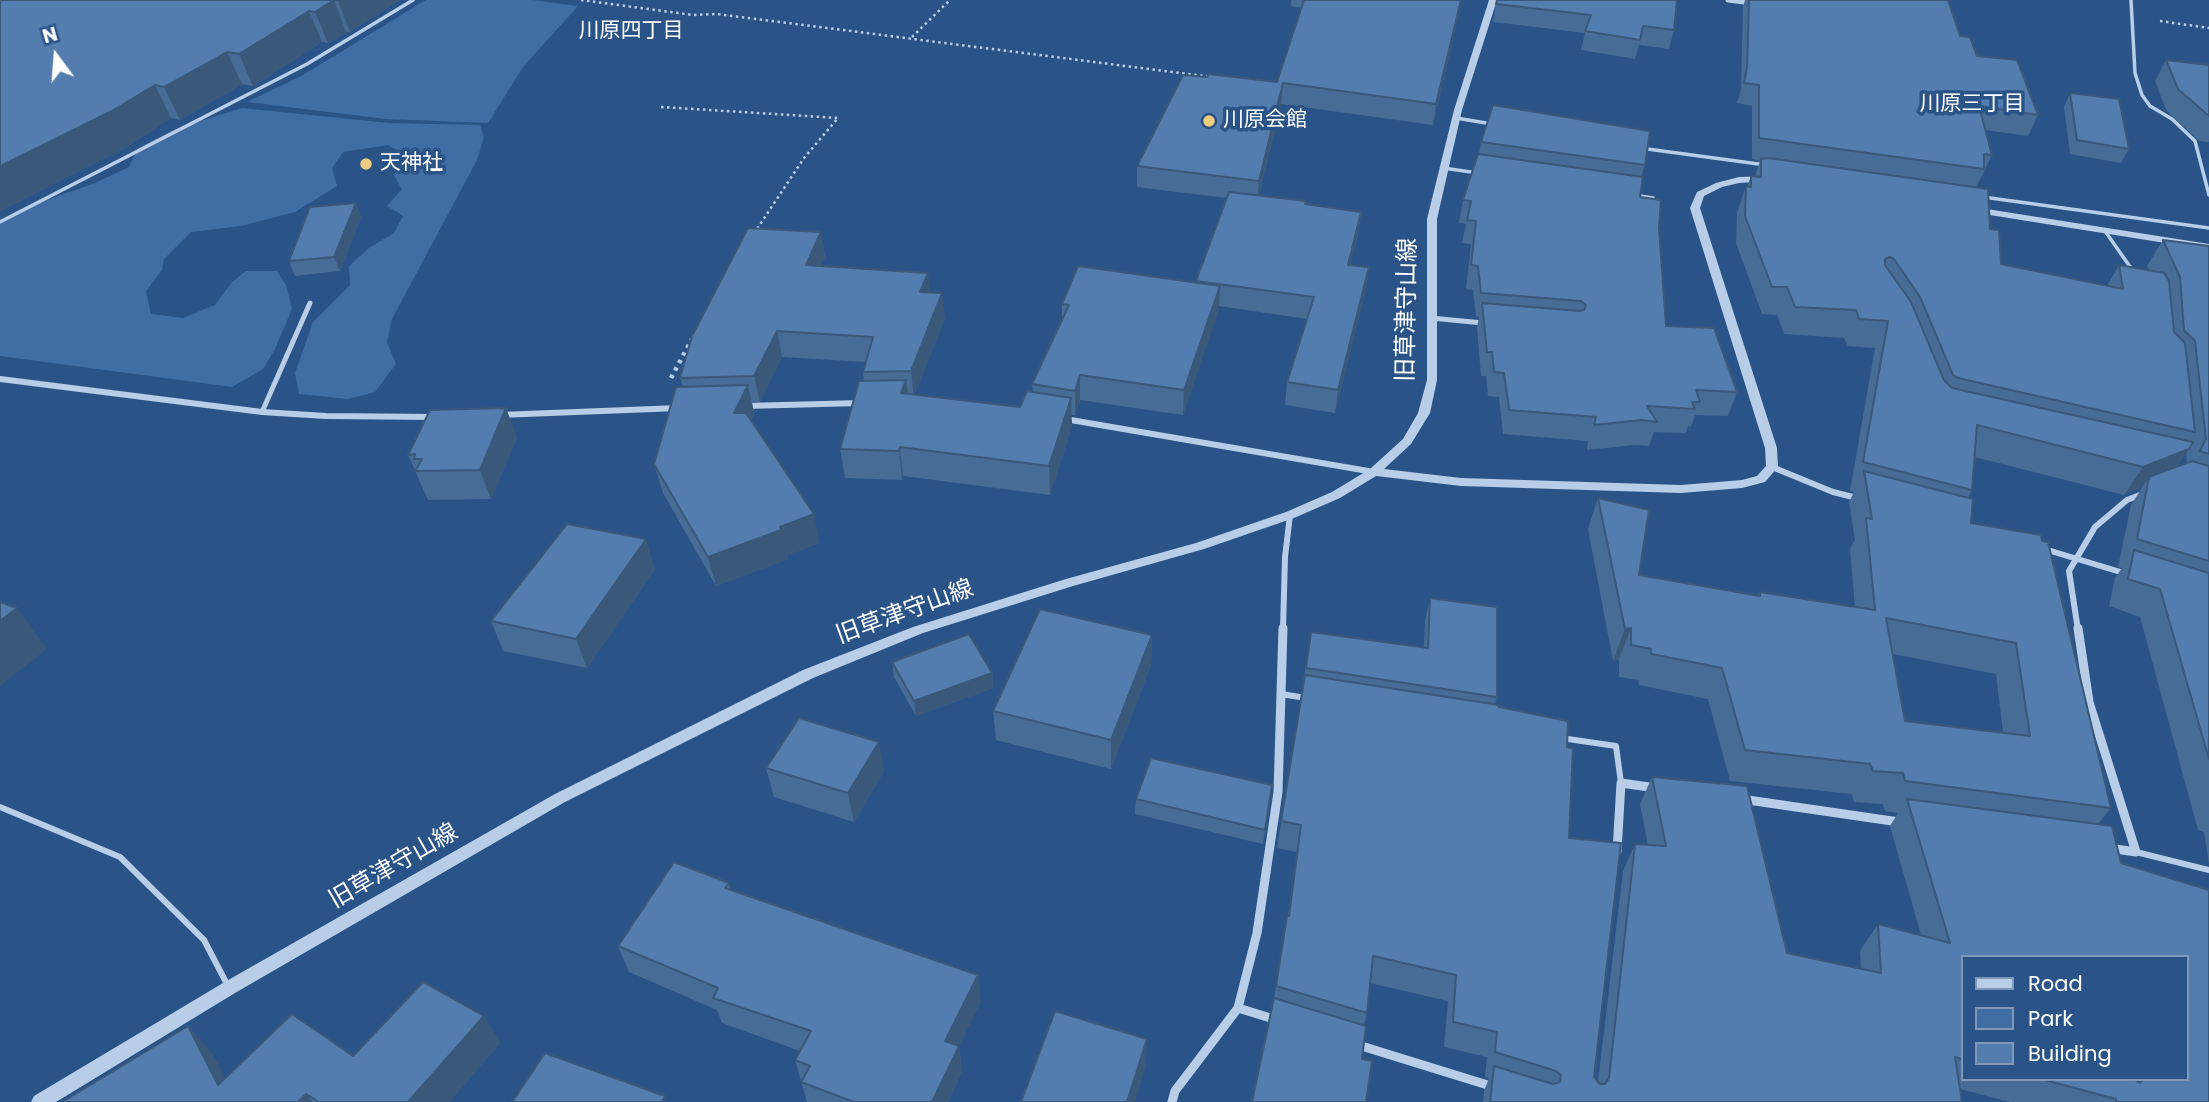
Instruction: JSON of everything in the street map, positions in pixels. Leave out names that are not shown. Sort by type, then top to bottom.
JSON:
[{"type":"street","name":"旧草津守山線","points":[[40,1102],[229,988],[560,798],[808,674],[918,630],[1070,582],[1200,546],[1290,514],[1336,495],[1374,472],[1407,441],[1424,412],[1432,380],[1433,219],[1456,118],[1493,0]]},
{"type":"street","points":[[1728,0],[1754,3]]},
{"type":"street","points":[[1772,180],[1740,180],[1719,185],[1700,194],[1695,208],[1766,427],[1772,467]]},
{"type":"street","points":[[1957,207],[2209,247]]},
{"type":"street","points":[[0,379],[262,412],[326,416],[451,417]]},
{"type":"street","points":[[732,407],[876,403]]},
{"type":"street","points":[[491,416],[693,408]]},
{"type":"street","points":[[1057,418],[1374,472],[1461,482],[1681,489],[1742,484],[1761,479],[1772,467]]},
{"type":"street","points":[[1772,467],[1833,492],[1870,502]]},
{"type":"street","points":[[2097,847],[2136,852],[2089,702],[2069,570],[2095,527],[2127,500],[2150,491]]},
{"type":"street","points":[[1172,1102],[1175,1091],[1238,1008],[1257,933],[1278,792],[1285,557],[1290,514]]},
{"type":"street","points":[[2030,545],[2129,575]]},
{"type":"street","points":[[1616,863],[1622,783],[1662,788]]},
{"type":"street","points":[[1730,798],[1915,824]]},
{"type":"street","points":[[1238,1008],[1291,1024]]},
{"type":"street","points":[[1344,1041],[1503,1090]]},
{"type":"lane","points":[[0,222],[307,64],[413,0]]},
{"type":"lane","points":[[2131,0],[2135,73],[2142,94],[2150,106],[2172,119],[2195,141],[2209,195]]},
{"type":"lane","points":[[1456,118],[1504,126]]},
{"type":"lane","points":[[1639,148],[1771,165]]},
{"type":"lane","points":[[1443,168],[1482,174]]},
{"type":"lane","points":[[1627,194],[1653,198]]},
{"type":"lane","points":[[1975,196],[2209,228]]},
{"type":"lane","points":[[2105,231],[2135,274]]},
{"type":"lane","points":[[262,412],[310,303]]},
{"type":"lane","points":[[1431,318],[1496,324]]},
{"type":"lane","points":[[1281,694],[1308,698]]},
{"type":"lane","points":[[1549,736],[1616,746],[1622,783]]},
{"type":"lane","points":[[0,807],[120,857],[204,940],[229,988]]},
{"type":"lane","points":[[2136,852],[2209,870]]},
{"type":"path","points":[[581,0],[693,15],[716,14],[1212,77]]},
{"type":"path","points":[[911,38],[950,0]]},
{"type":"path","points":[[2132,16],[2209,28]]},
{"type":"path","points":[[660,107],[838,118],[804,158],[749,242]]},
{"type":"path","points":[[654,409],[693,338]]},
{"type":"green space","points":[[426,0],[532,0],[578,6],[523,67],[488,123],[386,119],[247,102],[303,75]]},
{"type":"green space","points":[[242,108],[389,123],[480,125],[484,137],[477,160],[392,319],[387,342],[396,364],[375,392],[348,399],[299,394],[295,373],[313,322],[350,285],[349,266],[369,248],[394,233],[403,216],[387,206],[402,189],[394,176],[402,153],[388,145],[343,152],[332,168],[337,186],[295,212],[241,226],[191,232],[164,259],[162,270],[146,291],[151,314],[183,318],[215,305],[232,282],[246,271],[277,271],[286,285],[292,309],[275,349],[263,369],[232,387],[0,356],[0,223],[16,211],[95,183],[129,167],[138,148],[175,129]]},
{"type":"building","points":[[0,0],[334,0],[315,12],[309,11],[239,54],[227,52],[164,87],[155,85],[112,111],[0,166]]},
{"type":"building","points":[[1304,0],[1461,0],[1436,104],[1283,83],[1259,181],[1137,166],[1183,75],[1207,77],[1209,74],[1277,82]]},
{"type":"building","points":[[1497,0],[1677,0],[1674,30],[1643,26],[1640,40],[1585,31],[1591,15],[1496,4]]},
{"type":"building","points":[[1749,0],[1948,0],[1960,36],[1970,37],[1977,56],[2017,60],[2038,115],[1979,106],[1992,155],[1984,154],[1984,169],[1759,138],[1759,85],[1744,83]]},
{"type":"building","points":[[2166,60],[2209,65],[2209,116],[2178,89]]},
{"type":"building","points":[[2070,93],[2119,99],[2129,149],[2077,140]]},
{"type":"building","points":[[1493,105],[1650,131],[1645,165],[1481,142]]},
{"type":"building","points":[[1478,154],[1643,177],[1640,197],[1661,200],[1659,228],[1666,326],[1714,328],[1737,392],[1696,390],[1700,402],[1692,402],[1695,409],[1647,406],[1657,422],[1642,420],[1594,425],[1596,417],[1509,410],[1504,373],[1494,372],[1492,352],[1487,352],[1482,303],[1580,311],[1584,310],[1586,305],[1581,301],[1481,293],[1478,266],[1471,265],[1476,221],[1467,220],[1471,201],[1463,200]]},
{"type":"building","points":[[1761,159],[1988,189],[1990,229],[1999,230],[2001,264],[2123,289],[2119,265],[2164,273],[2169,281],[2174,332],[2185,343],[2195,432],[1958,378],[1953,375],[1920,297],[1894,259],[1885,259],[1885,265],[1911,302],[1944,380],[1952,388],[2193,442],[2189,449],[2143,467],[1977,425],[1972,490],[1863,462],[1888,321],[1859,319],[1856,310],[1795,307],[1787,287],[1772,287],[1745,216],[1746,186],[1751,187],[1751,176],[1761,177]]},
{"type":"building","points":[[1229,192],[1306,201],[1305,204],[1361,212],[1348,265],[1369,267],[1338,390],[1287,382],[1314,297],[1196,281]]},
{"type":"building","points":[[356,203],[334,257],[289,261],[310,207]]},
{"type":"building","points":[[748,228],[821,232],[806,265],[928,273],[920,292],[942,293],[911,371],[863,372],[873,337],[777,331],[754,376],[680,378],[692,336]]},
{"type":"building","points":[[2163,240],[2209,246],[2209,454],[2200,451],[2206,439],[2195,341],[2184,330],[2180,277]]},
{"type":"building","points":[[1078,266],[1220,286],[1184,390],[1080,375],[1075,391],[1032,384],[1069,305],[1062,304]]},
{"type":"building","points":[[906,380],[901,393],[1020,407],[1027,391],[1071,398],[1049,466],[900,447],[899,451],[840,449],[859,381]]},
{"type":"building","points":[[748,385],[734,413],[746,413],[814,514],[780,527],[781,530],[708,557],[654,464],[676,387]]},
{"type":"building","points":[[506,408],[480,470],[415,471],[422,459],[414,459],[415,454],[408,455],[430,410]]},
{"type":"building","points":[[2192,461],[2209,466],[2209,561],[2137,539],[2149,477]]},
{"type":"building","points":[[1864,471],[1973,499],[1971,523],[2041,535],[2042,541],[2048,542],[2111,808],[1905,781],[1903,773],[1873,771],[1870,764],[1745,750],[1722,668],[1651,654],[1651,649],[1631,645],[1631,628],[1625,629],[1598,498],[1649,510],[1639,575],[1760,596],[1760,592],[1875,610],[1866,518],[1872,519]],"holes":[[[1886,618],[2016,643],[2030,736],[1905,721]]]},
{"type":"building","points":[[567,524],[646,539],[576,639],[491,621]]},
{"type":"building","points":[[2134,550],[2209,573],[2209,759],[2160,589],[2128,579]]},
{"type":"building","points":[[1430,598],[1497,607],[1497,697],[1306,668],[1311,632],[1428,648]]},
{"type":"building","points":[[0,602],[17,608],[0,621]]},
{"type":"building","points":[[1040,609],[1152,635],[1111,740],[993,711]]},
{"type":"building","points":[[969,634],[992,673],[914,701],[892,662]]},
{"type":"building","points":[[1305,675],[1499,705],[1568,721],[1567,747],[1573,748],[1569,838],[1621,843],[1594,1077],[1600,1084],[1605,1084],[1609,1078],[1635,844],[1666,846],[1652,777],[1747,786],[1787,953],[1881,973],[1878,924],[1950,943],[1907,799],[2112,826],[2121,863],[2209,890],[2209,1102],[2116,1102],[2116,1099],[2048,1081],[2188,1081],[2188,955],[1960,955],[1960,1058],[1955,1057],[1962,1102],[1490,1102],[1494,1066],[1553,1084],[1560,1082],[1561,1075],[1556,1071],[1495,1052],[1497,1032],[1453,1022],[1456,975],[1373,956],[1367,1013],[1276,986],[1289,916],[1301,825],[1281,821]]},
{"type":"building","points":[[799,718],[879,742],[848,793],[766,768]]},
{"type":"building","points":[[1151,758],[1272,785],[1265,830],[1136,799]]},
{"type":"building","points":[[674,862],[729,883],[725,888],[978,975],[945,1041],[959,1046],[932,1102],[854,1102],[801,1082],[810,1066],[795,1060],[811,1031],[713,998],[718,988],[618,946]]},
{"type":"building","points":[[423,982],[484,1016],[408,1102],[319,1102],[306,1094],[298,1102],[62,1102],[188,1026],[218,1085],[292,1014],[353,1056]]},
{"type":"building","points":[[1274,998],[1366,1026],[1362,1059],[1372,1061],[1366,1102],[1252,1102]]},
{"type":"building","points":[[1055,1011],[1147,1039],[1127,1102],[1021,1102]]},
{"type":"building","points":[[545,1053],[665,1096],[662,1102],[512,1102]]},
{"type":"place","name":"川原会館","points":[[1209,121]]},
{"type":"place","name":"天神社","points":[[366,164]]},
{"type":"district","name":"川原四丁目","points":[[631,32]]},
{"type":"district","name":"川原三丁目","points":[[1972,105]]}]
